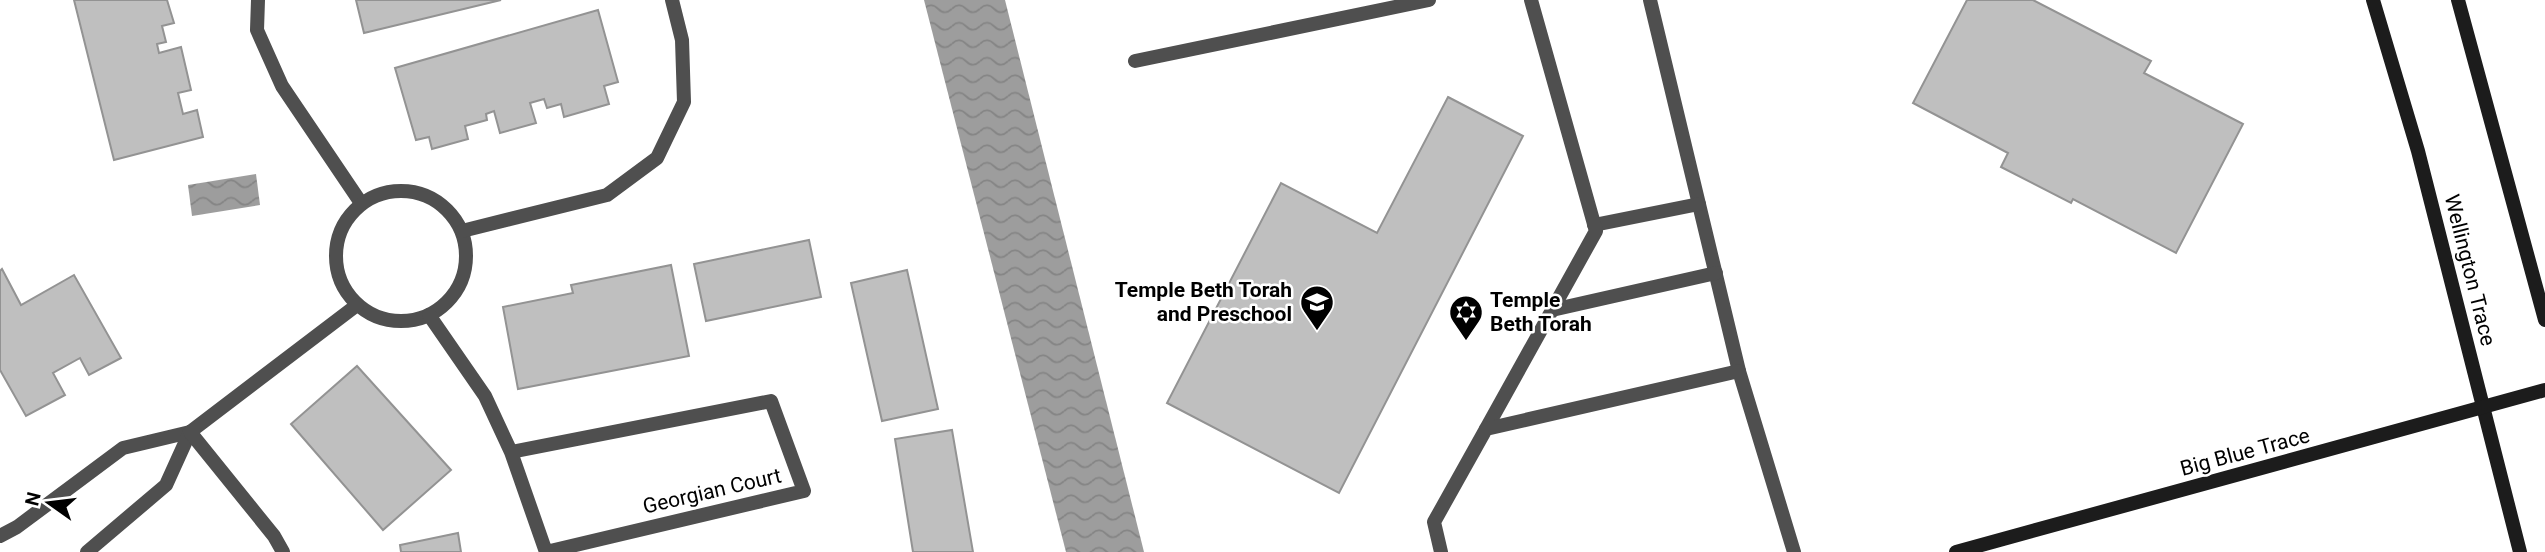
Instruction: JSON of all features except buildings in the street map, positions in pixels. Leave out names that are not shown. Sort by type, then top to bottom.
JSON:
[{"type":"street","points":[[258,0],[257,30],[282,86],[361,203]]},
{"type":"street","points":[[463,231],[607,195],[657,158],[684,102],[682,40],[672,0]]},
{"type":"street","points":[[1135,61],[1429,0]]},
{"type":"street","points":[[1441,552],[1434,522],[1596,231],[1531,0]]},
{"type":"street","points":[[1650,0],[1739,371],[1794,552]]},
{"type":"street","name":"Wellington Trace","points":[[2373,0],[2418,151],[2520,552]]},
{"type":"street","points":[[2458,0],[2545,320]]},
{"type":"street","points":[[399,190],[419,192],[437,200],[452,214],[463,231],[467,250],[466,270],[458,288],[446,304],[429,315],[411,321],[391,321],[373,316],[357,305],[344,290],[337,272],[335,253],[339,234],[348,217],[361,203],[379,194],[399,190]]},
{"type":"street","points":[[1594,225],[1699,204]]},
{"type":"street","points":[[1552,310],[1716,274]]},
{"type":"street","points":[[0,536],[18,527],[123,448],[190,432],[357,305]]},
{"type":"street","name":"Georgian Court","points":[[429,315],[485,396],[511,452],[546,552],[804,491],[771,401],[511,452]]},
{"type":"street","points":[[1486,429],[1739,371]]},
{"type":"street","name":"Big Blue Trace","points":[[1956,552],[2484,409],[2545,390]]},
{"type":"street","points":[[87,552],[166,485],[190,432]]},
{"type":"street","points":[[190,432],[274,536],[283,552]]},
{"type":"water","points":[[924,0],[1005,0],[1144,552],[1066,552]]},
{"type":"water","points":[[256,174],[260,205],[192,216],[188,185]]},
{"type":"place","name":"Temple Beth Torah and Preschool","points":[[1317,332]]},
{"type":"place","name":"Temple Beth Torah","points":[[1466,342]]}]
